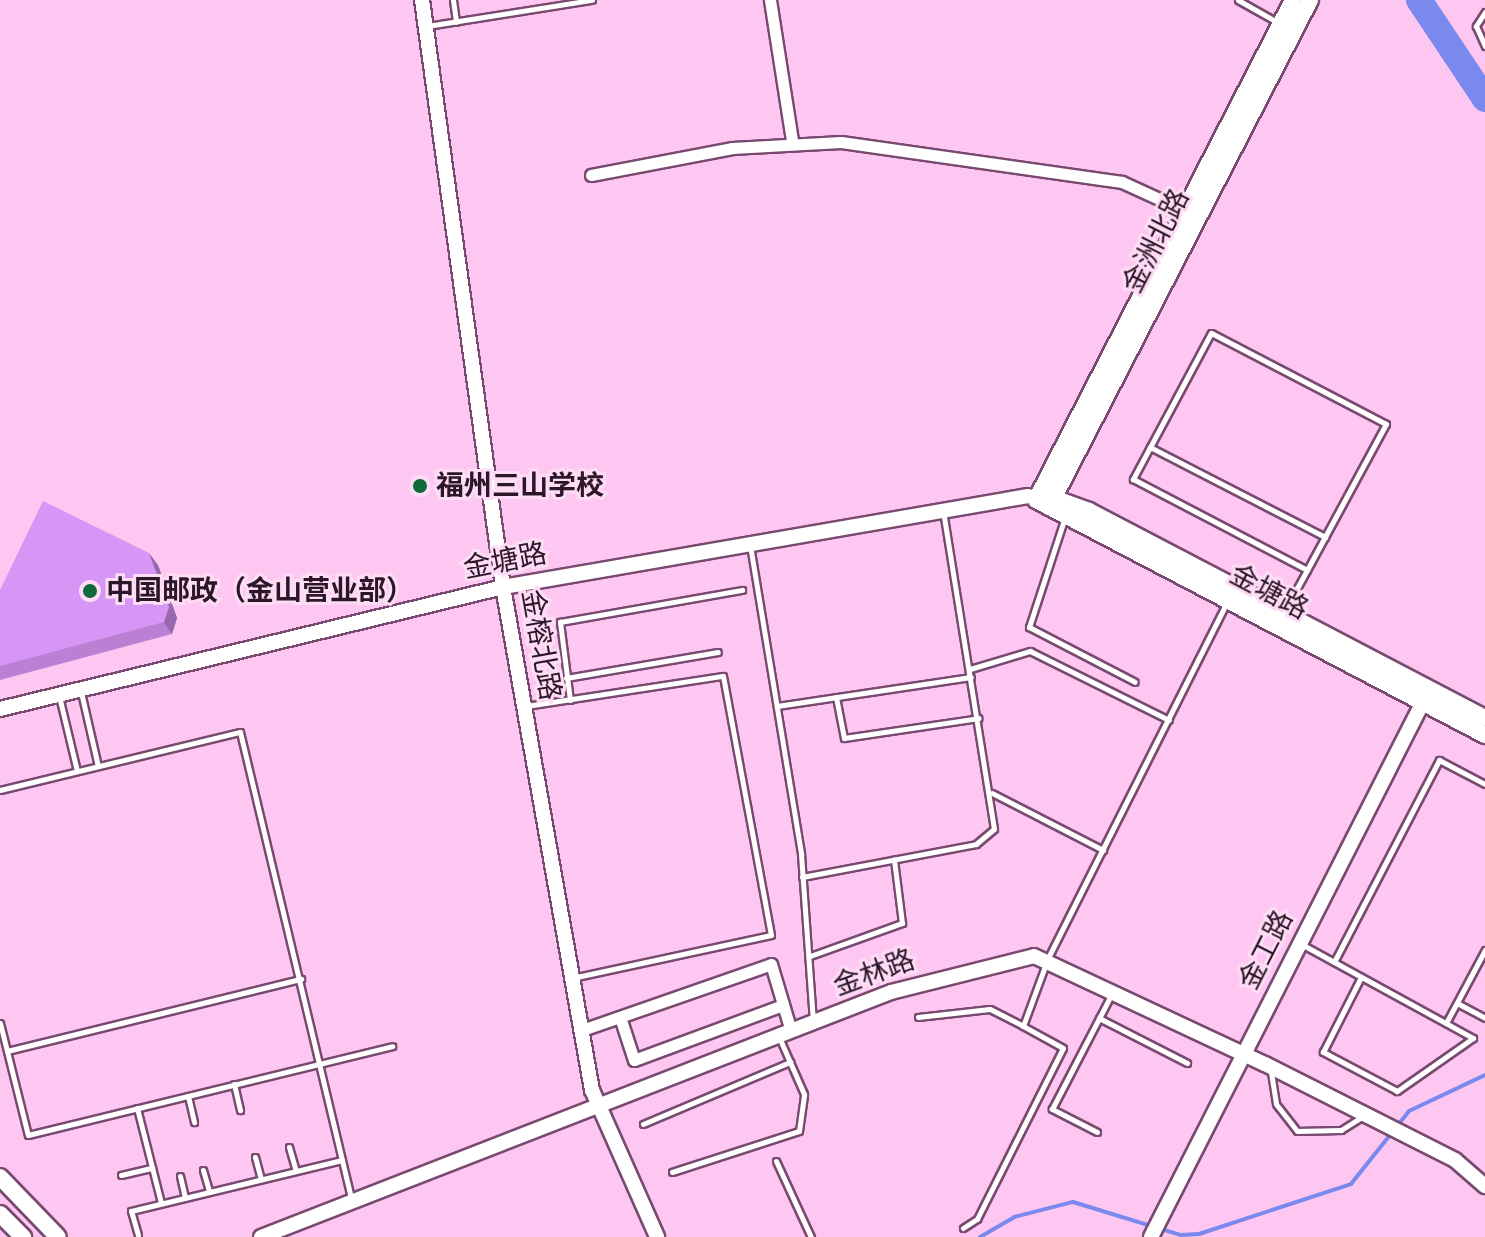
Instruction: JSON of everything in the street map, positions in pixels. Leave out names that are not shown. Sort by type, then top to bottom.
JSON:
[{"type":"main road","name":"金洲北路","points":[[1192,214],[1293,0]]},
{"type":"main road","name":"金洲北路","points":[[1041,499],[1310,0]]},
{"type":"main road","name":"金塘路","points":[[1041,499],[1065,515],[1228,600],[1280,619]]},
{"type":"main road","name":"金塘路","points":[[1041,499],[1426,695],[1485,718]]},
{"type":"main road","name":"金塘路","points":[[1426,695],[1485,735]]},
{"type":"main road","points":[[0,1177],[58,1237]]},
{"type":"main road","points":[[0,1214],[23,1237]]},
{"type":"street","name":"金榕北路","points":[[422,0],[503,587],[596,1105],[657,1237]]},
{"type":"street","points":[[770,0],[792,141]]},
{"type":"street","points":[[591,175],[792,141],[1122,182],[1192,214]]},
{"type":"street","name":"金塘路","points":[[0,709],[503,587],[943,511],[1041,499]]},
{"type":"street","name":"金工路","points":[[1151,1237],[1426,695]]},
{"type":"street","name":"金林路","points":[[261,1237],[813,1023],[939,977],[1020,956],[1048,958],[1114,988],[1420,1142],[1485,1186]]},
{"type":"street","points":[[582,1030],[771,964],[783,1005],[784,1034]]},
{"type":"street","points":[[620,1017],[634,1060],[783,1005]]},
{"type":"lane","points":[[453,0],[456,22]]},
{"type":"lane","points":[[426,26],[562,2],[592,0]]},
{"type":"lane","points":[[1238,0],[1281,24]]},
{"type":"lane","points":[[1485,12],[1476,26],[1485,46]]},
{"type":"lane","points":[[1280,619],[1307,570],[1325,537],[1386,424],[1211,333],[1133,479],[1307,570]]},
{"type":"lane","points":[[1150,447],[1325,537]]},
{"type":"lane","points":[[802,877],[983,842],[994,829],[992,793],[943,511]]},
{"type":"lane","points":[[1065,515],[1029,627],[1135,682]]},
{"type":"lane","points":[[750,544],[802,877],[813,1023]]},
{"type":"lane","points":[[570,700],[563,620],[742,590]]},
{"type":"lane","points":[[1023,1026],[1048,958],[1228,600]]},
{"type":"lane","points":[[777,706],[971,673],[1030,651],[1169,720]]},
{"type":"lane","points":[[566,678],[718,652]]},
{"type":"lane","points":[[525,707],[723,676],[771,935],[574,978]]},
{"type":"lane","points":[[81,689],[98,766]]},
{"type":"lane","points":[[59,695],[77,771]]},
{"type":"lane","points":[[836,697],[844,738],[979,718]]},
{"type":"lane","points":[[0,790],[240,732],[322,1062],[352,1202]]},
{"type":"lane","points":[[1334,962],[1439,760],[1485,784]]},
{"type":"lane","points":[[992,793],[1103,850]]},
{"type":"lane","points":[[810,956],[902,923],[894,860]]},
{"type":"lane","points":[[1299,943],[1473,1038],[1397,1091],[1323,1052],[1361,977]]},
{"type":"lane","points":[[1446,1023],[1485,950]]},
{"type":"lane","points":[[7,1051],[301,979]]},
{"type":"lane","points":[[1097,1132],[1052,1109],[1114,988]]},
{"type":"lane","points":[[1457,1003],[1485,1018]]},
{"type":"lane","points":[[918,1017],[990,1009],[1063,1048],[977,1219],[963,1228]]},
{"type":"lane","points":[[1099,1018],[1187,1063]]},
{"type":"lane","points":[[0,1023],[28,1135],[392,1046]]},
{"type":"lane","points":[[672,1172],[750,1141],[794,1136],[805,1107],[784,1034]]},
{"type":"lane","points":[[643,1124],[790,1062]]},
{"type":"lane","points":[[1271,1067],[1276,1104],[1297,1131],[1341,1130],[1366,1115]]},
{"type":"lane","points":[[234,1084],[240,1110]]},
{"type":"lane","points":[[188,1096],[194,1122]]},
{"type":"lane","points":[[137,1108],[161,1203]]},
{"type":"lane","points":[[289,1147],[296,1171]]},
{"type":"lane","points":[[255,1157],[261,1179]]},
{"type":"lane","points":[[138,1235],[131,1211],[342,1160]]},
{"type":"lane","points":[[776,1161],[811,1237]]},
{"type":"lane","points":[[121,1175],[152,1168]]},
{"type":"lane","points":[[203,1170],[209,1191]]},
{"type":"lane","points":[[180,1176],[185,1197]]},
{"type":"building","name":"中国邮政（金山营业部）","points":[[43,501],[149,553],[169,607],[164,622],[0,666],[0,590]]},
{"type":"waterway","points":[[1419,0],[1485,99]]},
{"type":"waterway","points":[[980,1237],[1014,1217],[1073,1202],[1181,1235],[1199,1234],[1351,1184],[1409,1111],[1485,1075]]},
{"type":"place","name":"福州三山学校","points":[[420,486]]},
{"type":"place","name":"中国邮政（金山营业部）","points":[[90,591]]}]
